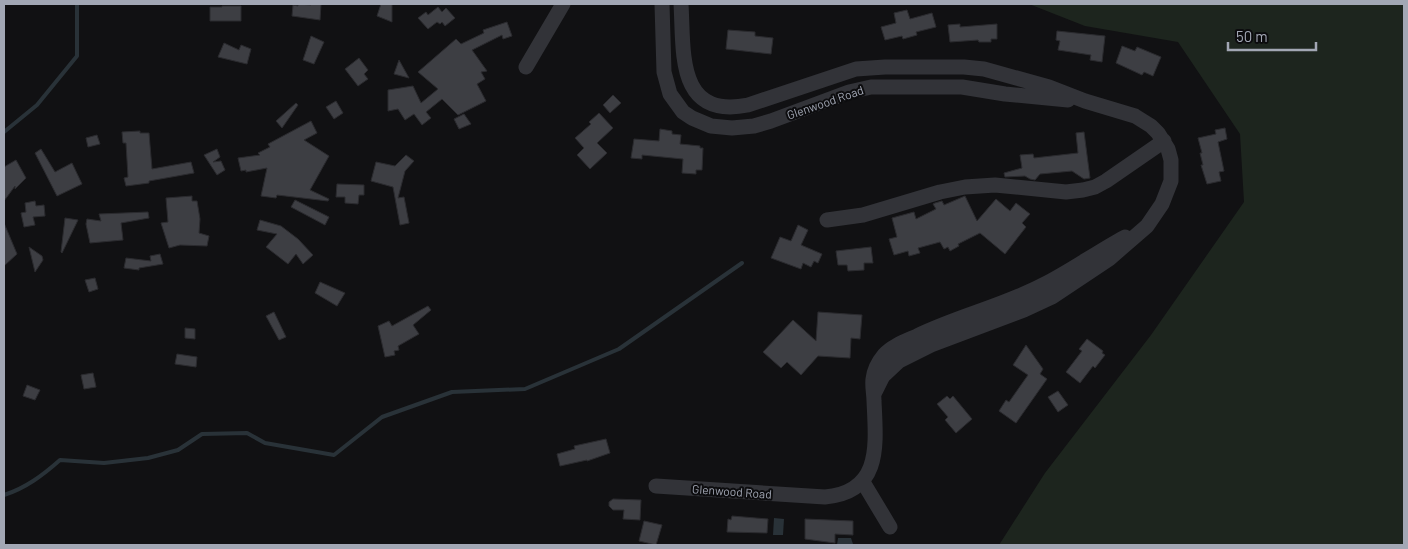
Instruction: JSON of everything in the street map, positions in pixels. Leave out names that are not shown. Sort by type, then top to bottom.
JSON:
[{"type":"street","points":[[526,68],[563,4]]},
{"type":"street","name":"Glenwood Road","points":[[662,4],[664,72],[670,94],[683,112],[712,126],[732,128],[754,126],[848,92],[871,87],[962,87],[1005,94],[1085,102]]},
{"type":"street","name":"Glenwood Road","points":[[656,486],[825,497],[851,491],[863,482],[871,469],[875,451],[876,425],[873,379],[877,366],[886,353],[924,332],[1018,297],[1044,285],[1126,237],[1153,215],[1162,204],[1171,181],[1171,160],[1164,142],[1151,126],[1135,116],[1085,102],[1049,87],[984,69],[964,67],[885,67],[856,69],[748,105],[732,107],[717,105],[699,96],[689,82],[686,68],[681,4]]},
{"type":"street","points":[[827,220],[863,215],[940,192],[965,187],[995,185],[1066,192],[1083,190],[1095,187],[1164,142]]},
{"type":"street","points":[[863,482],[890,528]]},
{"type":"shaded area","points":[[1029,4],[1404,4],[1404,545],[999,545],[1045,473],[1151,335],[1244,202],[1240,134],[1178,42],[1085,26]]},
{"type":"shaded area","points":[[774,518],[784,519],[783,535],[773,535]]},
{"type":"shaded area","points":[[838,538],[851,538],[853,544],[837,545]]},
{"type":"building","points":[[298,4],[321,4],[320,20],[292,16],[293,5],[298,6]]},
{"type":"building","points":[[381,4],[392,4],[392,22],[377,16]]},
{"type":"building","points":[[241,6],[241,21],[210,21],[210,7]]},
{"type":"building","points":[[438,7],[442,12],[446,8],[455,18],[445,26],[442,22],[440,24],[437,22],[428,29],[418,18],[426,12],[428,15]]},
{"type":"building","points":[[907,10],[910,19],[932,13],[936,27],[916,32],[917,35],[903,39],[902,36],[885,40],[881,27],[896,23],[894,13]]},
{"type":"building","points":[[507,22],[512,36],[503,39],[502,35],[472,50],[487,71],[481,72],[485,79],[477,84],[486,101],[458,115],[442,99],[426,112],[431,118],[422,125],[414,114],[405,120],[398,109],[388,111],[388,90],[413,86],[421,103],[438,89],[418,72],[456,39],[461,44],[484,33],[483,30]]},
{"type":"building","points":[[960,24],[960,27],[997,24],[997,39],[991,39],[991,42],[979,42],[978,40],[950,42],[948,25]]},
{"type":"building","points":[[728,30],[755,32],[755,36],[773,38],[771,54],[726,49]]},
{"type":"building","points":[[1057,31],[1105,36],[1102,62],[1090,60],[1091,55],[1058,50],[1060,41],[1056,40]]},
{"type":"building","points":[[311,36],[324,42],[314,64],[303,60]]},
{"type":"building","points":[[224,43],[239,50],[241,45],[251,49],[247,64],[218,57]]},
{"type":"building","points":[[1122,46],[1135,51],[1137,47],[1161,57],[1153,76],[1144,72],[1142,75],[1116,63]]},
{"type":"building","points":[[359,58],[368,70],[364,74],[368,79],[358,86],[345,69]]},
{"type":"building","points":[[399,60],[409,78],[394,74]]},
{"type":"building","points":[[613,95],[621,103],[610,113],[603,105]]},
{"type":"building","points":[[336,101],[343,113],[334,119],[326,107]]},
{"type":"building","points":[[296,103],[298,105],[282,128],[276,121]]},
{"type":"building","points":[[599,113],[613,128],[597,143],[607,153],[590,169],[577,155],[584,148],[575,138],[591,124],[589,122]]},
{"type":"building","points":[[464,114],[471,124],[459,129],[454,119]]},
{"type":"building","points":[[311,121],[317,133],[304,140],[329,156],[310,190],[329,199],[328,201],[277,195],[276,198],[261,196],[267,168],[246,172],[246,170],[241,171],[238,158],[260,155],[258,153],[270,147],[268,144]]},
{"type":"building","points":[[1225,128],[1227,139],[1218,142],[1224,171],[1219,172],[1221,181],[1207,184],[1201,165],[1203,165],[1200,153],[1202,153],[1198,138],[1216,134],[1215,130]]},
{"type":"building","points":[[660,129],[672,131],[672,134],[681,135],[680,144],[703,148],[702,170],[696,170],[696,174],[682,173],[683,159],[642,155],[642,159],[631,158],[634,139],[659,141]]},
{"type":"building","points":[[140,131],[140,133],[149,133],[152,169],[191,162],[194,173],[126,186],[124,178],[128,177],[126,143],[123,143],[122,132]]},
{"type":"building","points":[[1084,132],[1090,178],[1084,179],[1072,171],[1040,174],[1035,180],[1025,176],[1005,177],[1004,173],[1022,168],[1020,155],[1033,154],[1034,158],[1078,153],[1076,133]]},
{"type":"building","points":[[97,135],[100,144],[88,147],[86,138]]},
{"type":"building","points":[[41,149],[55,172],[72,163],[82,184],[57,196],[35,153]]},
{"type":"building","points":[[217,149],[220,157],[213,162],[221,161],[225,170],[217,175],[204,155]]},
{"type":"building","points":[[406,155],[414,161],[405,171],[398,198],[404,197],[409,223],[400,225],[393,187],[371,181],[376,162],[395,166]]},
{"type":"building","points":[[16,160],[26,178],[15,189],[15,186],[4,201],[4,167]]},
{"type":"building","points":[[337,184],[364,185],[364,195],[359,195],[358,204],[345,203],[345,197],[336,197]]},
{"type":"building","points":[[192,196],[192,201],[197,201],[200,219],[199,233],[209,236],[207,246],[180,245],[169,248],[161,223],[168,222],[166,198]]},
{"type":"building","points":[[965,196],[977,221],[996,199],[1010,211],[1016,203],[1030,214],[1022,223],[1026,227],[1005,254],[980,233],[958,244],[959,246],[950,251],[948,247],[944,249],[940,242],[918,248],[920,253],[909,256],[908,251],[894,255],[889,239],[897,237],[892,218],[914,212],[916,219],[936,209],[933,204],[935,203],[942,201],[944,205]]},
{"type":"building","points":[[295,200],[329,217],[325,225],[291,207]]},
{"type":"building","points":[[35,201],[36,206],[44,205],[45,216],[33,217],[35,225],[24,227],[21,213],[26,212],[25,203]]},
{"type":"building","points":[[148,212],[149,218],[121,223],[123,240],[90,243],[86,224],[87,219],[101,221],[99,214]]},
{"type":"building","points":[[65,218],[78,220],[62,253],[61,252]]},
{"type":"building","points":[[260,220],[281,226],[298,239],[313,255],[303,264],[296,254],[288,264],[266,247],[277,234],[257,230]]},
{"type":"building","points":[[4,223],[17,254],[4,266]]},
{"type":"building","points":[[798,225],[808,230],[801,245],[822,254],[818,263],[814,261],[811,267],[803,263],[801,269],[771,258],[780,237],[791,241]]},
{"type":"building","points":[[29,247],[42,256],[43,260],[35,272]]},
{"type":"building","points":[[871,247],[873,263],[864,263],[864,270],[848,271],[847,265],[838,265],[836,251]]},
{"type":"building","points":[[160,254],[163,264],[139,268],[139,270],[124,268],[126,258],[151,261],[150,256]]},
{"type":"building","points":[[95,278],[98,289],[89,292],[85,280]]},
{"type":"building","points":[[320,282],[345,293],[337,306],[315,293]]},
{"type":"building","points":[[428,306],[431,310],[413,325],[419,334],[398,346],[399,350],[394,351],[395,355],[385,357],[378,326],[389,321],[392,326]]},
{"type":"building","points":[[274,312],[286,337],[279,340],[266,316]]},
{"type":"building","points":[[818,312],[862,315],[860,339],[851,338],[850,358],[818,356],[801,375],[787,362],[781,368],[763,352],[793,320],[816,341]]},
{"type":"building","points":[[185,328],[195,329],[195,339],[185,338]]},
{"type":"building","points":[[1087,339],[1103,351],[1102,353],[1105,355],[1095,368],[1093,366],[1080,383],[1066,372],[1082,351],[1079,349]]},
{"type":"building","points":[[1026,345],[1043,369],[1040,374],[1047,379],[1016,423],[999,411],[1006,400],[1009,402],[1028,375],[1013,365]]},
{"type":"building","points":[[177,354],[197,357],[196,367],[175,364]]},
{"type":"building","points":[[93,373],[96,387],[84,389],[81,375]]},
{"type":"building","points":[[27,385],[40,390],[35,400],[23,396]]},
{"type":"building","points":[[1058,391],[1068,405],[1058,412],[1048,397]]},
{"type":"building","points":[[947,396],[950,399],[953,396],[972,419],[956,433],[945,420],[948,417],[937,404]]},
{"type":"building","points":[[606,439],[610,453],[587,461],[560,466],[557,454],[575,449],[574,446]]},
{"type":"building","points":[[613,499],[641,500],[640,520],[623,519],[624,510],[613,510],[609,506],[609,502]]},
{"type":"building","points":[[732,516],[768,519],[767,533],[727,532],[728,519],[731,520]]},
{"type":"building","points":[[805,519],[853,521],[853,535],[835,534],[835,543],[805,539]]},
{"type":"building","points":[[644,521],[662,525],[656,545],[639,541]]},
{"type":"waterway","points":[[4,132],[37,105],[77,56],[77,4]]},
{"type":"waterway","points":[[4,495],[20,489],[60,460],[104,463],[148,458],[178,450],[202,434],[247,433],[265,443],[334,455],[382,417],[452,392],[525,389],[619,349],[742,263]]}]
